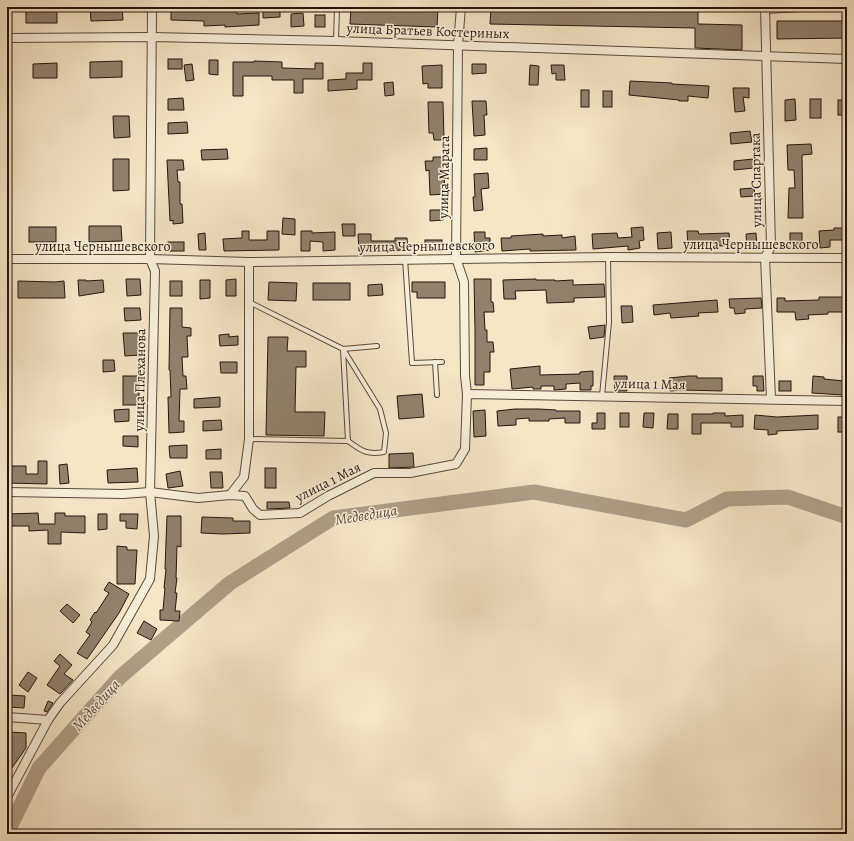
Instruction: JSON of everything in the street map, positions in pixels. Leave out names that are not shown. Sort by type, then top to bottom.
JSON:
[{"type":"street","name":"улица Плеханова","points":[[7,797],[48,720],[60,703],[113,645],[150,580],[154,536],[150,492],[155,271],[150,259],[152,7]]},
{"type":"street","name":"улица Марата","points":[[461,7],[458,45],[456,258],[464,282],[465,376],[467,394]]},
{"type":"street","name":"улица Спартака","points":[[765,9],[771,246],[765,257],[771,399]]},
{"type":"street","name":"улица Братьев Костериных","points":[[7,38],[152,38],[336,41],[847,59]]},
{"type":"street","name":"улица Чернышевского","points":[[7,259],[150,259],[249,262],[456,258],[847,258]]},
{"type":"street","points":[[230,495],[244,477],[249,439],[249,262]]},
{"type":"street","name":"улица 1 Мая","points":[[7,492],[123,494],[150,492],[198,498],[230,495],[245,496],[253,509],[260,515],[300,512],[374,473],[410,473],[456,464],[465,449],[467,394],[847,401]]},
{"type":"street","points":[[7,717],[48,720]]},
{"type":"lane","points":[[336,41],[337,7]]},
{"type":"lane","points":[[765,9],[840,7]]},
{"type":"lane","points":[[602,396],[610,322],[608,257]]},
{"type":"lane","points":[[404,259],[412,363],[442,362]]},
{"type":"lane","points":[[248,301],[343,349],[380,409],[386,433],[384,452],[372,454],[361,450],[348,441],[249,439]]},
{"type":"lane","points":[[343,349],[377,346]]},
{"type":"lane","points":[[343,349],[348,441]]},
{"type":"lane","points":[[435,362],[437,395]]},
{"type":"building","points":[[26,7],[57,7],[57,23],[26,23]]},
{"type":"building","points":[[90,7],[122,7],[123,20],[91,21]]},
{"type":"building","points":[[213,7],[213,9],[236,8],[237,14],[259,13],[259,25],[225,27],[225,25],[204,26],[204,21],[171,20],[171,8],[203,10],[203,8]]},
{"type":"building","points":[[263,7],[280,7],[280,17],[263,18]]},
{"type":"building","points":[[351,7],[438,9],[437,27],[350,24]]},
{"type":"building","points":[[491,7],[698,11],[698,24],[742,25],[742,50],[695,48],[695,28],[490,24]]},
{"type":"building","points":[[303,13],[304,26],[291,27],[291,14]]},
{"type":"building","points":[[315,15],[325,15],[325,27],[315,27]]},
{"type":"building","points":[[777,21],[847,21],[847,38],[777,39]]},
{"type":"building","points":[[168,59],[182,59],[182,69],[168,69]]},
{"type":"building","points":[[209,60],[218,60],[218,75],[209,74]]},
{"type":"building","points":[[122,61],[122,77],[90,78],[90,62]]},
{"type":"building","points":[[233,62],[282,62],[282,68],[315,69],[315,63],[323,63],[323,79],[303,79],[303,93],[294,93],[294,80],[272,80],[272,76],[243,76],[243,96],[233,96]]},
{"type":"building","points":[[57,63],[57,78],[33,78],[33,64]]},
{"type":"building","points":[[363,63],[372,63],[372,80],[357,80],[357,89],[328,91],[328,80],[346,79],[346,73],[363,73]]},
{"type":"building","points":[[192,64],[194,80],[186,81],[184,65]]},
{"type":"building","points":[[472,64],[486,64],[486,73],[472,74]]},
{"type":"building","points":[[442,65],[442,88],[428,88],[428,83],[423,84],[422,66]]},
{"type":"building","points":[[530,65],[539,66],[538,85],[529,85]]},
{"type":"building","points":[[551,65],[564,65],[565,80],[556,80],[556,73],[552,74]]},
{"type":"building","points":[[630,81],[709,86],[708,98],[688,96],[688,101],[679,101],[629,95]]},
{"type":"building","points":[[393,82],[394,95],[385,96],[384,83]]},
{"type":"building","points":[[733,88],[749,88],[749,98],[743,97],[745,111],[735,112]]},
{"type":"building","points":[[581,90],[589,90],[589,107],[581,107]]},
{"type":"building","points":[[603,91],[612,91],[612,107],[603,107]]},
{"type":"building","points":[[183,98],[184,110],[168,110],[168,99]]},
{"type":"building","points":[[795,99],[796,120],[785,121],[785,100]]},
{"type":"building","points":[[810,99],[821,99],[821,118],[810,118]]},
{"type":"building","points":[[838,100],[847,100],[847,115],[838,115]]},
{"type":"building","points":[[472,101],[486,101],[487,115],[484,115],[485,135],[474,136]]},
{"type":"building","points":[[428,102],[443,102],[444,140],[434,140],[433,133],[429,133]]},
{"type":"building","points":[[113,116],[129,116],[130,137],[114,138]]},
{"type":"building","points":[[187,122],[188,133],[168,134],[168,123]]},
{"type":"building","points":[[750,131],[752,142],[731,144],[730,133]]},
{"type":"building","points":[[811,144],[812,154],[802,155],[803,218],[788,218],[789,188],[795,188],[794,170],[788,170],[787,145]]},
{"type":"building","points":[[487,148],[487,160],[474,160],[474,149]]},
{"type":"building","points":[[227,149],[228,159],[202,160],[201,150]]},
{"type":"building","points":[[433,157],[443,157],[445,194],[430,195],[429,170],[426,171],[425,161],[433,161]]},
{"type":"building","points":[[113,159],[129,159],[129,190],[113,191]]},
{"type":"building","points":[[753,159],[754,168],[734,170],[734,161]]},
{"type":"building","points":[[167,160],[183,160],[184,170],[177,170],[178,182],[180,182],[180,204],[182,204],[183,223],[173,224],[173,220],[170,221]]},
{"type":"building","points":[[488,173],[489,188],[481,189],[483,210],[474,211],[474,174]]},
{"type":"building","points":[[754,188],[755,196],[741,197],[740,189]]},
{"type":"building","points":[[430,210],[443,210],[443,220],[430,221]]},
{"type":"building","points":[[283,218],[295,219],[295,235],[282,234]]},
{"type":"building","points":[[342,224],[355,224],[355,236],[343,236]]},
{"type":"building","points":[[89,226],[121,226],[122,241],[89,242]]},
{"type":"building","points":[[29,227],[56,227],[56,242],[29,242]]},
{"type":"building","points":[[643,227],[644,240],[639,241],[640,248],[628,250],[628,246],[593,249],[592,234],[617,233],[618,238],[632,237],[631,228]]},
{"type":"building","points":[[834,228],[845,228],[846,240],[830,240],[830,247],[820,248],[819,231],[834,230]]},
{"type":"building","points":[[242,231],[249,231],[249,240],[267,240],[267,231],[279,231],[279,250],[224,251],[223,239],[242,238]]},
{"type":"building","points":[[301,231],[312,231],[312,233],[335,232],[335,250],[323,251],[323,242],[310,241],[310,251],[301,251]]},
{"type":"building","points":[[687,231],[698,231],[699,234],[729,233],[730,245],[692,249],[692,245],[688,245]]},
{"type":"building","points":[[474,232],[485,232],[485,238],[490,238],[490,250],[475,252]]},
{"type":"building","points":[[671,232],[672,248],[658,249],[657,233]]},
{"type":"building","points":[[205,233],[206,250],[199,250],[198,234]]},
{"type":"building","points":[[756,233],[757,247],[747,248],[746,234]]},
{"type":"building","points":[[790,233],[802,233],[802,247],[790,247]]},
{"type":"building","points":[[358,234],[371,234],[371,241],[395,241],[395,238],[407,238],[408,250],[359,251]]},
{"type":"building","points":[[543,234],[543,236],[562,235],[562,238],[575,236],[576,250],[530,251],[530,249],[502,251],[501,238]]},
{"type":"building","points":[[425,240],[442,240],[442,251],[425,251]]},
{"type":"building","points":[[168,242],[184,242],[184,251],[168,251]]},
{"type":"building","points":[[126,279],[140,279],[141,295],[127,296]]},
{"type":"building","points":[[236,279],[236,296],[226,296],[226,280]]},
{"type":"building","points":[[474,279],[491,279],[491,302],[493,302],[494,312],[484,312],[487,342],[493,342],[494,352],[490,352],[490,372],[484,372],[484,385],[475,385]]},
{"type":"building","points":[[536,279],[555,281],[573,280],[573,285],[604,284],[605,297],[574,298],[574,302],[547,303],[546,290],[515,291],[516,299],[504,299],[503,280]]},
{"type":"building","points":[[78,280],[103,280],[104,292],[79,296]]},
{"type":"building","points":[[200,280],[210,280],[210,298],[200,299]]},
{"type":"building","points":[[18,281],[64,281],[65,298],[18,298]]},
{"type":"building","points":[[170,281],[182,281],[182,296],[170,296]]},
{"type":"building","points":[[269,282],[297,283],[296,301],[268,300]]},
{"type":"building","points":[[412,282],[445,282],[445,298],[417,298],[417,292],[412,292]]},
{"type":"building","points":[[313,283],[350,283],[350,300],[313,300]]},
{"type":"building","points":[[382,284],[383,295],[368,296],[368,285]]},
{"type":"building","points":[[819,297],[846,297],[846,312],[828,312],[828,314],[808,315],[809,319],[796,320],[795,312],[777,312],[777,298],[785,298],[785,301],[819,300]]},
{"type":"building","points":[[761,298],[762,308],[745,309],[745,313],[735,314],[734,308],[730,308],[729,299]]},
{"type":"building","points":[[717,300],[718,312],[698,313],[699,316],[671,318],[670,313],[654,315],[653,305]]},
{"type":"building","points":[[621,306],[632,306],[633,322],[622,323]]},
{"type":"building","points":[[124,308],[140,308],[141,320],[125,321]]},
{"type":"building","points":[[170,308],[182,308],[182,327],[191,328],[191,336],[187,336],[188,357],[182,357],[183,376],[186,376],[187,389],[180,389],[179,421],[184,421],[184,432],[169,433],[168,397],[171,397],[169,370]]},
{"type":"building","points":[[605,325],[604,337],[590,339],[588,327]]},
{"type":"building","points":[[123,333],[139,333],[140,355],[125,356]]},
{"type":"building","points":[[229,334],[229,337],[238,336],[238,345],[220,346],[219,335]]},
{"type":"building","points":[[268,337],[288,337],[287,351],[306,351],[306,367],[296,367],[295,412],[325,412],[324,436],[266,435]]},
{"type":"building","points":[[103,360],[114,360],[115,371],[103,372]]},
{"type":"building","points":[[220,362],[237,362],[237,373],[221,373]]},
{"type":"building","points":[[540,366],[540,375],[580,374],[580,372],[593,371],[593,386],[591,386],[591,390],[580,390],[580,383],[566,384],[566,389],[554,390],[554,386],[541,386],[541,389],[533,389],[533,387],[512,389],[510,369]]},
{"type":"building","points":[[123,376],[139,376],[139,405],[123,405]]},
{"type":"building","points":[[614,376],[627,376],[627,391],[615,391]]},
{"type":"building","points":[[697,376],[697,378],[722,378],[722,391],[670,391],[669,378]]},
{"type":"building","points":[[753,376],[763,376],[764,391],[757,391],[757,386],[753,386]]},
{"type":"building","points":[[813,376],[824,377],[824,379],[844,381],[843,395],[812,393]]},
{"type":"building","points":[[779,381],[791,381],[791,391],[779,391]]},
{"type":"building","points":[[422,394],[424,417],[399,419],[397,396]]},
{"type":"building","points":[[220,397],[220,407],[194,408],[194,399]]},
{"type":"building","points":[[129,409],[129,421],[115,422],[114,410]]},
{"type":"building","points":[[515,409],[580,411],[580,423],[565,423],[565,418],[549,419],[549,421],[529,421],[529,418],[516,419],[516,425],[498,426],[497,411]]},
{"type":"building","points":[[485,410],[486,436],[474,437],[473,411]]},
{"type":"building","points":[[597,413],[605,413],[605,429],[592,429],[592,423],[597,423]]},
{"type":"building","points":[[620,413],[629,413],[629,427],[620,427]]},
{"type":"building","points":[[644,413],[654,413],[653,428],[643,427]]},
{"type":"building","points":[[725,413],[725,416],[743,415],[743,427],[731,427],[731,423],[701,423],[701,434],[692,434],[692,414]]},
{"type":"building","points":[[668,414],[678,414],[678,429],[667,429]]},
{"type":"building","points":[[755,415],[777,417],[818,415],[818,429],[777,431],[777,434],[768,435],[768,430],[754,429]]},
{"type":"building","points":[[838,417],[847,417],[847,432],[838,432]]},
{"type":"building","points":[[221,420],[222,430],[203,431],[203,421]]},
{"type":"building","points":[[123,436],[138,436],[138,447],[123,446]]},
{"type":"building","points":[[187,445],[187,458],[170,458],[169,446]]},
{"type":"building","points":[[221,449],[221,459],[206,459],[206,450]]},
{"type":"building","points":[[413,453],[414,467],[389,468],[389,454]]},
{"type":"building","points":[[38,461],[47,461],[47,484],[7,483],[7,466],[26,466],[26,474],[38,474]]},
{"type":"building","points":[[67,464],[69,483],[60,484],[59,465]]},
{"type":"building","points":[[137,468],[138,482],[108,483],[107,470]]},
{"type":"building","points":[[265,468],[276,468],[276,488],[265,488]]},
{"type":"building","points":[[180,471],[183,486],[168,488],[166,474]]},
{"type":"building","points":[[210,472],[222,472],[223,488],[211,488]]},
{"type":"building","points":[[267,502],[289,502],[290,508],[267,509]]},
{"type":"building","points":[[38,513],[39,524],[55,524],[55,513],[65,513],[65,516],[85,516],[85,533],[61,532],[61,544],[48,544],[48,530],[29,531],[29,526],[7,526],[7,514]]},
{"type":"building","points":[[98,514],[107,514],[107,529],[98,530]]},
{"type":"building","points":[[120,514],[138,514],[137,529],[126,528],[126,521],[120,521]]},
{"type":"building","points":[[167,516],[181,516],[181,547],[177,546],[177,578],[175,593],[177,593],[175,611],[180,611],[179,621],[160,620],[160,610],[163,610],[165,588]]},
{"type":"building","points":[[202,517],[233,518],[233,521],[250,521],[250,533],[201,533]]},
{"type":"building","points":[[117,546],[127,547],[127,550],[137,550],[135,584],[117,584]]},
{"type":"building","points":[[109,582],[129,594],[119,613],[87,659],[77,653],[90,635],[86,632],[92,622],[90,620],[109,593],[104,590]]},
{"type":"building","points":[[67,604],[80,615],[73,623],[60,611]]},
{"type":"building","points":[[144,621],[157,629],[151,640],[137,633]]},
{"type":"building","points":[[60,654],[72,665],[64,674],[73,680],[60,694],[47,685],[60,666],[54,661]]},
{"type":"building","points":[[28,672],[37,678],[28,692],[19,685]]},
{"type":"building","points":[[9,695],[25,696],[24,708],[8,707]]},
{"type":"building","points":[[48,701],[53,703],[47,712],[44,711]]},
{"type":"building","points":[[9,732],[26,733],[26,748],[7,775],[7,739]]},
{"type":"waterway","name":"Медведица","points":[[7,833],[39,768],[120,677],[230,583],[333,518],[534,492],[686,520],[727,499],[788,497],[847,517]]}]
